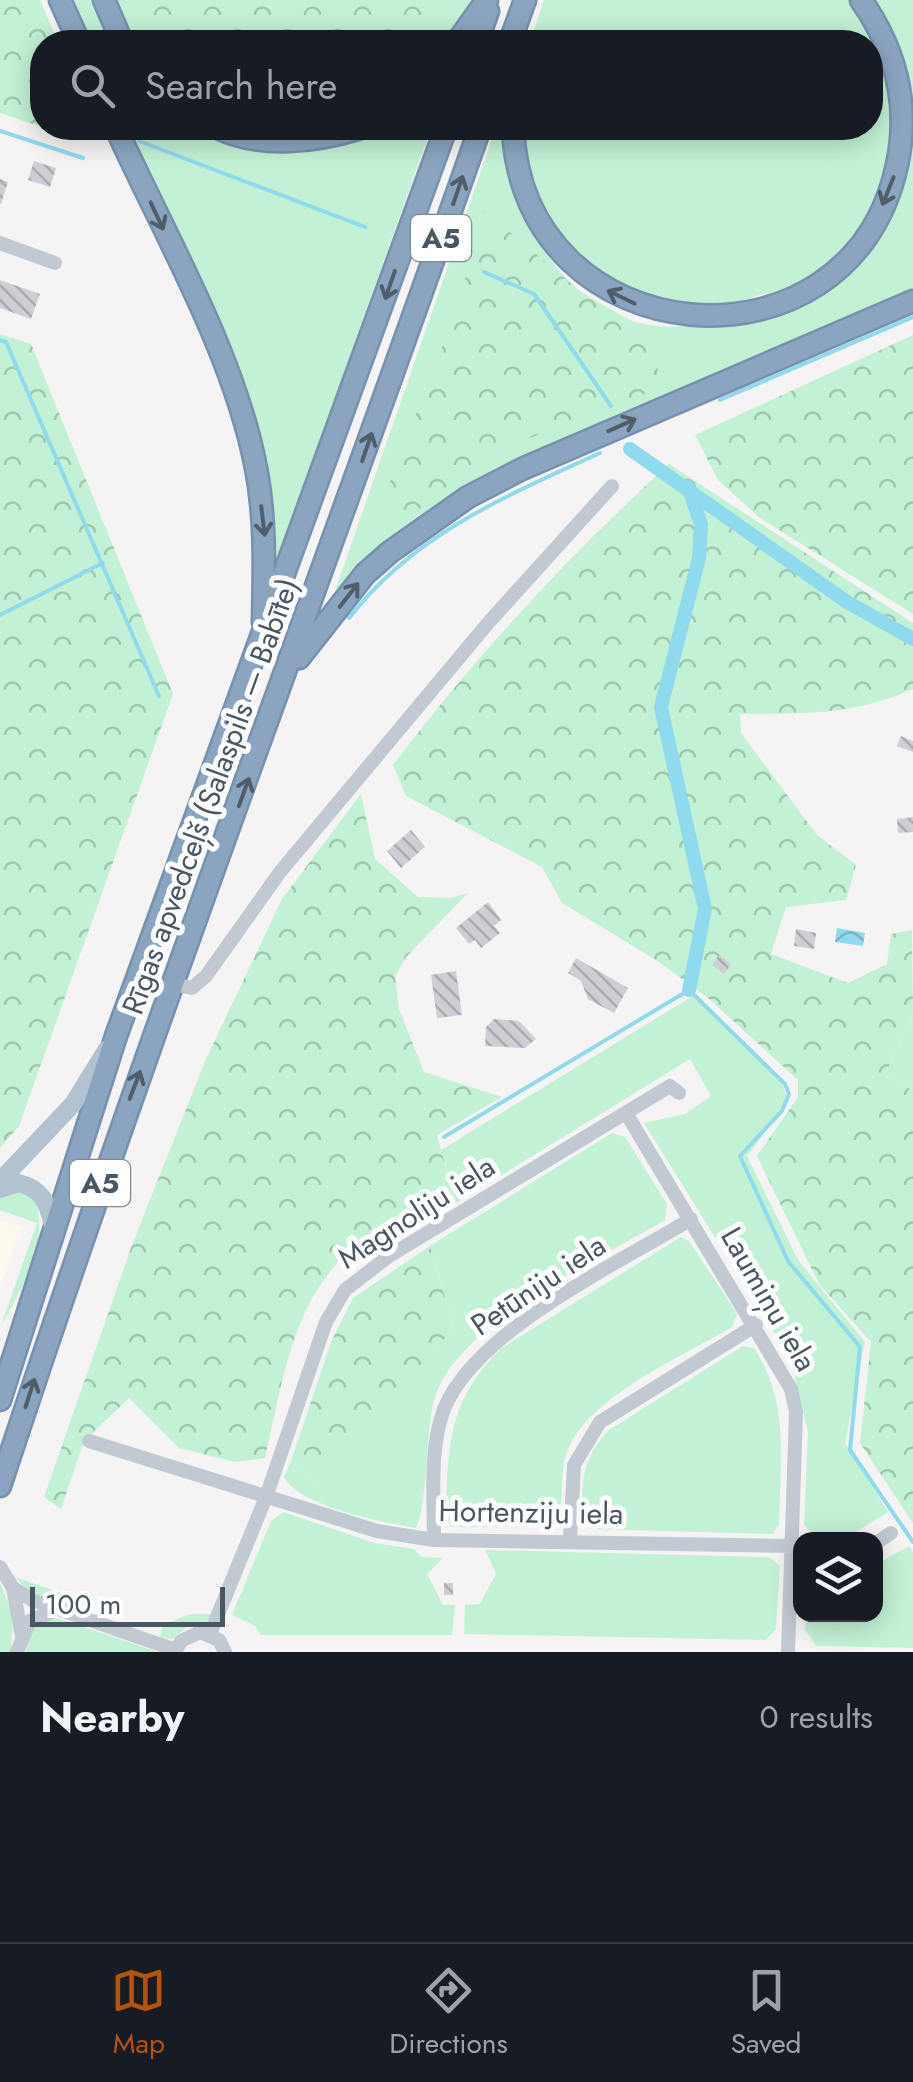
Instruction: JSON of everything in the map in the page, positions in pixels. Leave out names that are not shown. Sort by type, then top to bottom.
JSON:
[{"type":"highway","points":[[60,0],[73,30]]},
{"type":"highway","points":[[104,0],[117,30]]},
{"type":"highway","points":[[466,30],[490,0]]},
{"type":"highway","points":[[481,30],[490,0]]},
{"type":"highway","points":[[515,30],[526,0]]},
{"type":"highway","points":[[861,0],[878,30]]},
{"type":"highway","points":[[514,140],[518,173],[538,223],[567,260],[602,288],[640,306],[682,316],[737,315],[778,304],[815,285],[844,262],[873,225],[894,178],[902,143],[900,90],[883,39]]},
{"type":"highway","points":[[121,140],[223,366],[256,466],[265,536],[263,638]]},
{"type":"highway","name":"Rīgas apvedceļš (Salaspils — Babīte)","points":[[0,1400],[116,1036],[442,140]]},
{"type":"highway","name":"Rīgas apvedceļš (Salaspils — Babīte)","points":[[0,1486],[108,1156],[289,672],[476,140]]},
{"type":"highway","points":[[289,672],[365,574],[468,497],[522,469],[913,301]]},
{"type":"main road","points":[[0,1181],[74,1104],[116,1036]]},
{"type":"main road","points":[[0,1190],[18,1183],[35,1190],[47,1203],[53,1226]]},
{"type":"street","points":[[0,243],[55,263]]},
{"type":"street","points":[[174,984],[192,988],[206,976],[280,872],[489,622],[612,486]]},
{"type":"street","name":"Magnoliju iela","points":[[210,1634],[266,1497],[326,1322],[345,1290],[389,1256],[670,1086],[679,1093]]},
{"type":"street","name":"Laumiņu iela","points":[[626,1113],[756,1324],[791,1389],[796,1412],[796,1532]]},
{"type":"street","name":"Petūniju iela","points":[[434,1540],[434,1460],[444,1410],[470,1366],[502,1335],[691,1219]]},
{"type":"street","points":[[570,1539],[574,1466],[600,1422],[756,1324]]},
{"type":"street","name":"Hortenziju iela","points":[[89,1441],[376,1531],[434,1540],[570,1539],[793,1546]]},
{"type":"street","points":[[883,1538],[891,1533]]},
{"type":"street","points":[[0,1568],[12,1588],[19,1645]]},
{"type":"street","name":"Laumiņu iela","points":[[788,1652],[793,1586]]},
{"type":"street","points":[[12,1588],[57,1610],[176,1651],[190,1634],[210,1634],[225,1652]]},
{"type":"street","points":[[19,1645],[30,1621],[57,1610]]},
{"type":"shaded area","points":[[0,1220],[22,1227],[0,1289]]},
{"type":"green space","points":[[0,0],[40,0],[53,30],[30,30],[30,123],[0,113]]},
{"type":"green space","points":[[68,0],[95,0],[107,30],[82,30]]},
{"type":"green space","points":[[115,0],[473,0],[457,30],[129,30]]},
{"type":"green space","points":[[142,0],[434,0],[423,30],[159,30],[149,20]]},
{"type":"green space","points":[[544,0],[850,0],[869,30],[534,30]]},
{"type":"green space","points":[[875,0],[913,0],[913,288],[485,478],[417,518],[335,591],[492,140],[504,140],[512,187],[559,271],[618,316],[683,326],[747,306],[805,259],[849,190],[864,140],[883,140],[883,30],[875,30]]},
{"type":"green space","points":[[883,70],[888,90],[885,161],[860,220],[818,264],[765,294],[706,305],[646,297],[591,268],[545,215],[533,184],[524,140],[883,140]]},
{"type":"green space","points":[[130,140],[427,140],[272,575],[262,479]]},
{"type":"green space","points":[[485,211],[581,292],[638,325],[660,348],[656,387],[508,450],[396,526],[378,513],[455,313]]},
{"type":"green space","points":[[0,334],[31,344],[173,694],[19,1126],[0,1148]]},
{"type":"green space","points":[[913,335],[913,614],[760,518],[718,480],[695,435]]},
{"type":"green space","points":[[669,464],[913,623],[913,689],[848,709],[740,714],[741,733],[817,835],[856,865],[846,900],[786,907],[771,954],[848,983],[887,964],[891,934],[912,930],[913,1014],[887,1070],[913,1092],[913,1523],[860,1443],[871,1342],[819,1284],[757,1156],[798,1097],[798,1080],[708,998],[656,960],[562,903],[542,867],[406,796],[393,765],[524,608]]},
{"type":"green space","points":[[361,794],[375,859],[418,897],[450,898],[468,893],[406,957],[395,977],[399,1009],[424,1072],[502,1097],[437,1135],[453,1195],[362,1242],[331,1271],[315,1294],[292,1346],[265,1458],[235,1462],[179,1448],[129,1398],[84,1441],[61,1509],[44,1497],[132,1245],[206,1059],[282,899]]},
{"type":"green space","points":[[696,994],[782,1084],[788,1102],[747,1156],[798,1260],[865,1342],[845,1443],[888,1512],[856,1532],[811,1532],[804,1524],[808,1432],[790,1358],[644,1123],[685,1114],[711,1096],[690,1059],[456,1203],[441,1150]]},
{"type":"green space","points":[[913,1014],[913,1092],[887,1070]]},
{"type":"green space","points":[[612,1133],[625,1137],[667,1204],[665,1220],[569,1274],[500,1319],[470,1345],[448,1372],[434,1400],[423,1503],[416,1528],[344,1512],[293,1488],[284,1477],[292,1458],[315,1483],[454,1328],[430,1246]]},
{"type":"green space","points":[[18,1191],[34,1198],[39,1214],[37,1247],[1,1326],[37,1223],[0,1210],[0,1195]]},
{"type":"green space","points":[[681,1237],[690,1242],[737,1314],[732,1327],[639,1380],[595,1413],[567,1452],[560,1511],[553,1527],[452,1527],[446,1518],[454,1425],[471,1386],[485,1367],[503,1347]]},
{"type":"green space","points":[[430,1246],[454,1328],[316,1484],[292,1458],[331,1342],[353,1298]]},
{"type":"green space","points":[[743,1346],[754,1348],[778,1411],[779,1524],[773,1534],[590,1529],[582,1523],[588,1463],[609,1430]]},
{"type":"green space","points":[[284,1512],[374,1543],[414,1549],[421,1557],[443,1558],[427,1574],[443,1605],[455,1605],[452,1635],[261,1635],[255,1626],[232,1615],[271,1521]]},
{"type":"green space","points":[[909,1546],[913,1552],[913,1648],[816,1646],[805,1629],[806,1622],[883,1622],[884,1560]]},
{"type":"green space","points":[[485,1550],[769,1557],[780,1566],[776,1629],[766,1640],[464,1634],[465,1605],[480,1604],[496,1574]]},
{"type":"green space","points":[[15,1577],[70,1596],[70,1608],[30,1593]]},
{"type":"green space","points":[[0,1583],[13,1614],[11,1652],[0,1652]]},
{"type":"green space","points":[[190,1614],[212,1614],[205,1624],[188,1626],[172,1639],[160,1637],[163,1625]]},
{"type":"green space","points":[[54,1617],[158,1652],[26,1652],[33,1629]]},
{"type":"water","points":[[837,928],[865,933],[863,946],[835,942]]},
{"type":"building","points":[[34,161],[56,168],[50,187],[28,180]]},
{"type":"building","points":[[0,179],[8,182],[1,204],[0,204]]},
{"type":"building","points":[[0,280],[40,294],[31,319],[0,308]]},
{"type":"building","points":[[901,736],[913,741],[913,752],[897,746]]},
{"type":"building","points":[[913,817],[913,832],[898,833],[897,819]]},
{"type":"building","points":[[411,830],[425,847],[401,868],[387,851]]},
{"type":"building","points":[[488,902],[501,920],[494,926],[500,933],[481,948],[475,940],[469,944],[456,928]]},
{"type":"building","points":[[796,929],[816,933],[814,949],[794,946]]},
{"type":"building","points":[[719,955],[731,964],[724,974],[712,965]]},
{"type":"building","points":[[576,958],[628,988],[614,1013],[588,999],[581,981],[568,973]]},
{"type":"building","points":[[456,971],[462,1015],[437,1018],[431,975]]},
{"type":"building","points":[[494,1019],[519,1021],[536,1039],[525,1048],[485,1046],[486,1027]]},
{"type":"building","points":[[444,1583],[453,1583],[453,1595],[444,1595]]},
{"type":"waterway","points":[[0,131],[83,158]]},
{"type":"waterway","points":[[139,141],[365,227]]},
{"type":"waterway","points":[[484,272],[534,294],[611,406]]},
{"type":"waterway","points":[[720,400],[913,317]]},
{"type":"waterway","points":[[0,340],[6,342],[159,696]]},
{"type":"waterway","points":[[630,449],[847,602],[913,639]]},
{"type":"waterway","points":[[349,618],[402,563],[432,540],[496,502],[600,453]]},
{"type":"waterway","points":[[688,487],[701,524],[699,558],[661,707],[705,909],[689,990]]},
{"type":"waterway","points":[[0,615],[103,563]]},
{"type":"waterway","points":[[444,1137],[689,990],[785,1084],[789,1094],[782,1111],[740,1156],[788,1261],[860,1347],[850,1450],[913,1542]]}]
